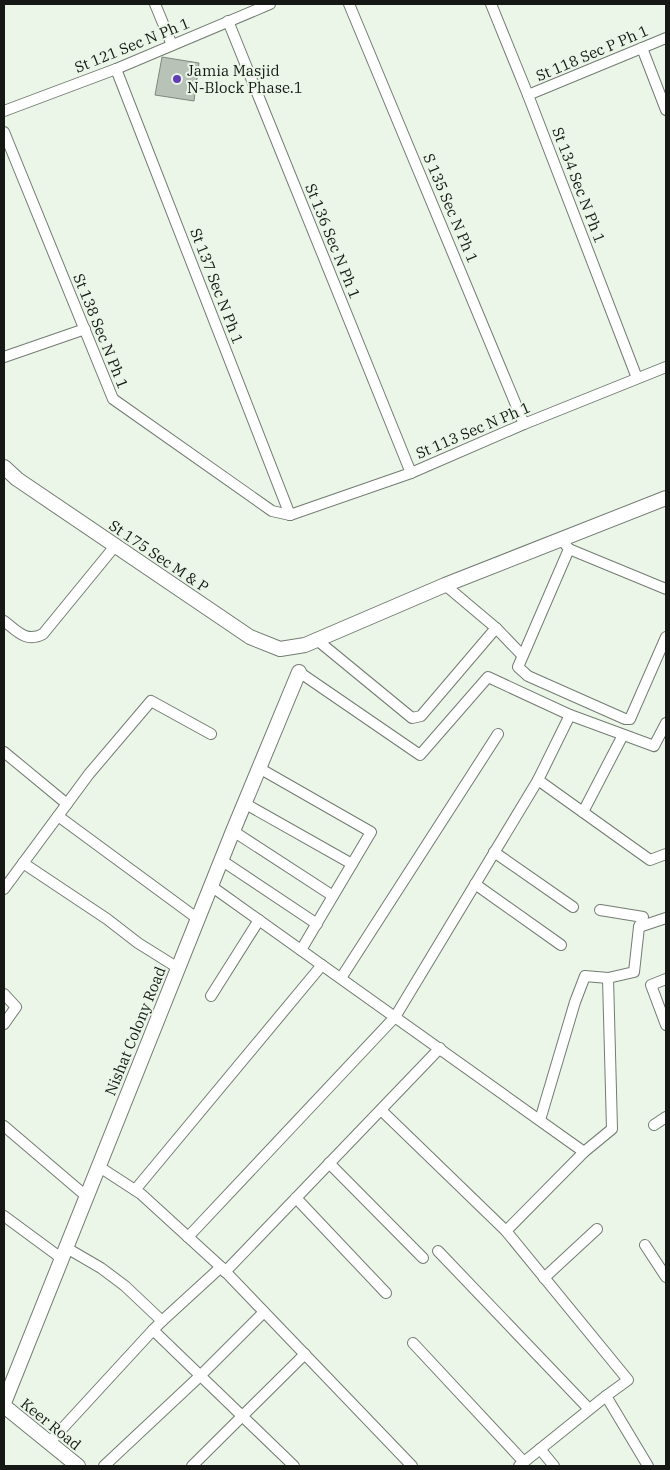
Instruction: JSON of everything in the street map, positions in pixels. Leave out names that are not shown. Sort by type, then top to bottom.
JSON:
[{"type":"street","points":[[155,4],[172,45]]},
{"type":"street","name":"St 121 Sec N Ph 1","points":[[4,112],[116,69],[270,4]]},
{"type":"street","name":"S 135 Sec N Ph 1","points":[[350,4],[524,424]]},
{"type":"street","name":"St 134 Sec N Ph 1","points":[[491,4],[637,378]]},
{"type":"street","name":"St 136 Sec N Ph 1","points":[[228,21],[411,473]]},
{"type":"street","name":"St 118 Sec P Ph 1","points":[[528,95],[666,38]]},
{"type":"street","points":[[642,48],[666,110]]},
{"type":"street","name":"St 137 Sec N Ph 1","points":[[116,69],[290,515]]},
{"type":"street","name":"St 138 Sec N Ph 1","points":[[4,132],[112,399],[272,510],[290,515]]},
{"type":"street","points":[[4,356],[85,329]]},
{"type":"street","name":"St 113 Sec N Ph 1","points":[[290,515],[411,473],[524,424],[666,367]]},
{"type":"street","name":"St 175 Sec M & P","points":[[4,467],[17,479],[250,637],[280,649],[311,643],[446,585],[565,544],[666,498]]},
{"type":"street","points":[[666,589],[565,544],[518,667],[528,676],[625,719],[630,719],[666,637]]},
{"type":"street","points":[[4,621],[24,636],[36,638],[43,634],[114,546]]},
{"type":"street","points":[[446,585],[496,628],[522,655]]},
{"type":"street","points":[[311,643],[412,718],[421,716],[496,628]]},
{"type":"street","points":[[299,672],[420,755],[488,677],[570,715],[654,746],[666,723]]},
{"type":"street","name":"Nishat Colony Road","points":[[4,1404],[221,860],[299,672]]},
{"type":"street","points":[[4,889],[67,804],[151,702],[211,734]]},
{"type":"street","points":[[188,1237],[395,1017],[538,780],[570,715]]},
{"type":"street","points":[[340,978],[498,734]]},
{"type":"street","points":[[582,812],[623,735]]},
{"type":"street","points":[[4,752],[67,804]]},
{"type":"street","points":[[259,768],[371,832],[301,950]]},
{"type":"street","points":[[538,780],[650,860],[666,854]]},
{"type":"street","points":[[244,803],[352,864]]},
{"type":"street","points":[[58,816],[198,918]]},
{"type":"street","points":[[233,831],[333,896]]},
{"type":"street","points":[[494,852],[573,907]]},
{"type":"street","points":[[221,860],[317,924]]},
{"type":"street","points":[[23,862],[178,968]]},
{"type":"street","points":[[475,884],[561,945]]},
{"type":"street","points":[[211,886],[584,1152]]},
{"type":"street","points":[[540,1120],[575,1002],[585,976],[608,978],[634,972],[639,927],[643,917],[600,910]]},
{"type":"street","points":[[639,927],[666,918]]},
{"type":"street","points":[[211,996],[259,920]]},
{"type":"street","points":[[135,1190],[322,965]]},
{"type":"street","points":[[506,1231],[584,1152],[612,1129],[608,978]]},
{"type":"street","points":[[666,979],[650,985],[666,1025]]},
{"type":"street","points":[[4,994],[16,1007],[4,1024]]},
{"type":"street","points":[[49,1443],[153,1330],[223,1270],[296,1198],[440,1048]]},
{"type":"street","points":[[381,1110],[506,1231],[628,1380],[522,1464],[413,1343]]},
{"type":"street","points":[[654,1125],[666,1118]]},
{"type":"street","points":[[4,1126],[86,1196]]},
{"type":"street","points":[[329,1163],[423,1258]]},
{"type":"street","points":[[98,1166],[135,1190],[223,1270],[412,1466]]},
{"type":"street","points":[[296,1198],[386,1293]]},
{"type":"street","points":[[4,1216],[63,1253],[101,1268],[125,1286],[162,1321]]},
{"type":"street","points":[[544,1278],[598,1229]]},
{"type":"street","points":[[646,1245],[666,1277]]},
{"type":"street","points":[[438,1251],[589,1409]]},
{"type":"street","points":[[104,1466],[200,1376],[264,1312]]},
{"type":"street","points":[[153,1330],[294,1466]]},
{"type":"street","points":[[192,1466],[305,1354]]},
{"type":"street","points":[[606,1396],[648,1466]]},
{"type":"street","name":"Keer Road","points":[[4,1404],[49,1443],[69,1464]]},
{"type":"street","points":[[540,1449],[554,1466]]},
{"type":"building","name":"Jamia Masjid N-Block Phase.1","points":[[162,57],[199,63],[194,101],[155,95]]},
{"type":"place","name":"Jamia Masjid N-Block Phase.1","points":[[177,79]]}]
